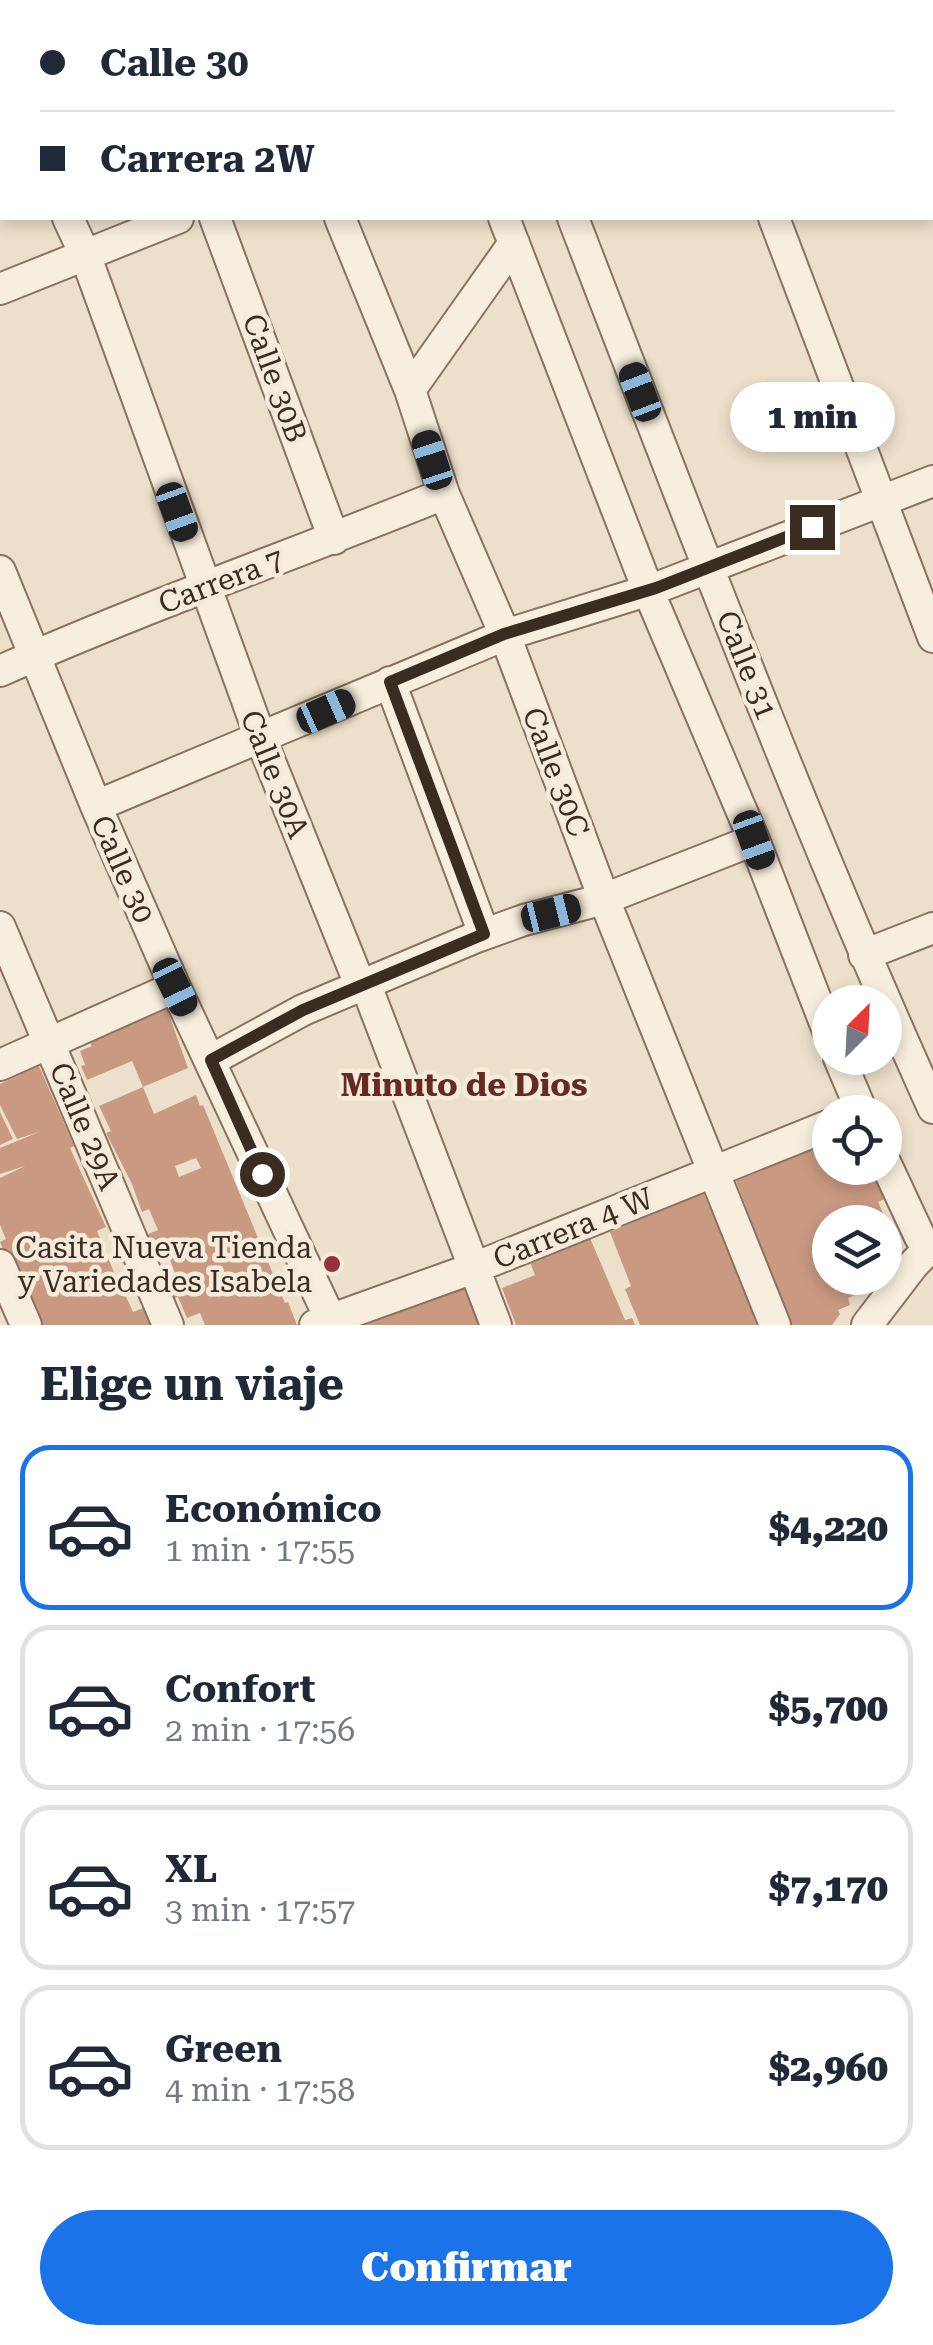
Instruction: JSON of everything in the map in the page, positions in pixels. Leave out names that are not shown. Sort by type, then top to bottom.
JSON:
[{"type":"street","name":"Calle 30A","points":[[69,220],[86,257],[261,739],[361,984],[369,993],[496,1325]]},
{"type":"street","points":[[0,289],[173,220]]},
{"type":"street","name":"Calle 30B","points":[[217,220],[334,539]]},
{"type":"street","name":"Calle 30C","points":[[341,220],[410,390],[444,494],[504,634],[604,899],[776,1325]]},
{"type":"street","name":"Calle 31","points":[[574,220],[707,568],[864,955],[933,1108]]},
{"type":"street","points":[[775,220],[933,636]]},
{"type":"street","points":[[410,390],[508,230]]},
{"type":"street","name":"Calle 31","points":[[508,230],[648,590],[754,840],[812,990]]},
{"type":"street","points":[[96,806],[504,634],[648,590],[933,481]]},
{"type":"street","name":"Carrera 7","points":[[0,671],[203,586],[444,494]]},
{"type":"street","name":"Calle 30","points":[[0,571],[96,806],[326,1323]]},
{"type":"street","points":[[390,682],[484,934]]},
{"type":"street","points":[[211,1060],[303,1010],[484,934],[604,899],[754,840]]},
{"type":"street","name":"Calle 29A","points":[[0,927],[168,1325]]},
{"type":"street","points":[[864,955],[933,928]]},
{"type":"street","points":[[0,1065],[175,987]]},
{"type":"street","name":"Carrera 4 W","points":[[326,1323],[474,1268],[812,1131]]},
{"type":"street","points":[[866,1325],[932,1246],[920,1237],[896,1185]]},
{"type":"street","points":[[0,1265],[26,1325]]},
{"type":"building","points":[[167,1009],[188,1068],[143,1087],[132,1061],[87,1080],[80,1051]]},
{"type":"building","points":[[39,1066],[106,1227],[97,1231],[118,1282],[132,1276],[137,1287],[124,1292],[133,1312],[146,1307],[154,1325],[36,1325],[10,1267],[0,1242],[6,1239],[0,1225],[0,1178],[25,1166],[0,1174],[0,1148],[39,1132],[17,1139],[0,1105],[0,1084]]},
{"type":"building","points":[[143,1087],[154,1114],[196,1095],[297,1325],[205,1325],[200,1313],[187,1318],[178,1297],[172,1299],[164,1278],[175,1273],[167,1252],[152,1258],[143,1236],[158,1230],[149,1209],[142,1212],[106,1133],[111,1131],[99,1106]],"holes":[[[196,1158],[201,1168],[179,1177],[175,1166]]]},
{"type":"building","points":[[0,1112],[13,1139],[0,1145]]},
{"type":"building","points":[[812,1149],[812,1185],[879,1185],[885,1199],[878,1202],[879,1205],[812,1205],[812,1295],[855,1295],[848,1298],[850,1305],[838,1310],[840,1314],[832,1325],[791,1325],[736,1181]]},
{"type":"building","points":[[703,1192],[760,1325],[640,1325],[625,1289],[631,1286],[610,1232]]},
{"type":"building","points":[[590,1238],[625,1320],[632,1318],[635,1325],[516,1325],[502,1288],[535,1275],[530,1262]]},
{"type":"building","points":[[465,1286],[481,1325],[365,1325],[435,1298]]},
{"type":"place","name":"Casita Nueva Tienda y Variedades Isabela","points":[[332,1264]]},
{"type":"district","name":"Minuto de Dios","points":[[464,1085]]},
{"type":"route","points":[[262,1174],[211,1060],[303,1010],[484,934],[390,682],[504,634],[656,588],[812,527]]}]
